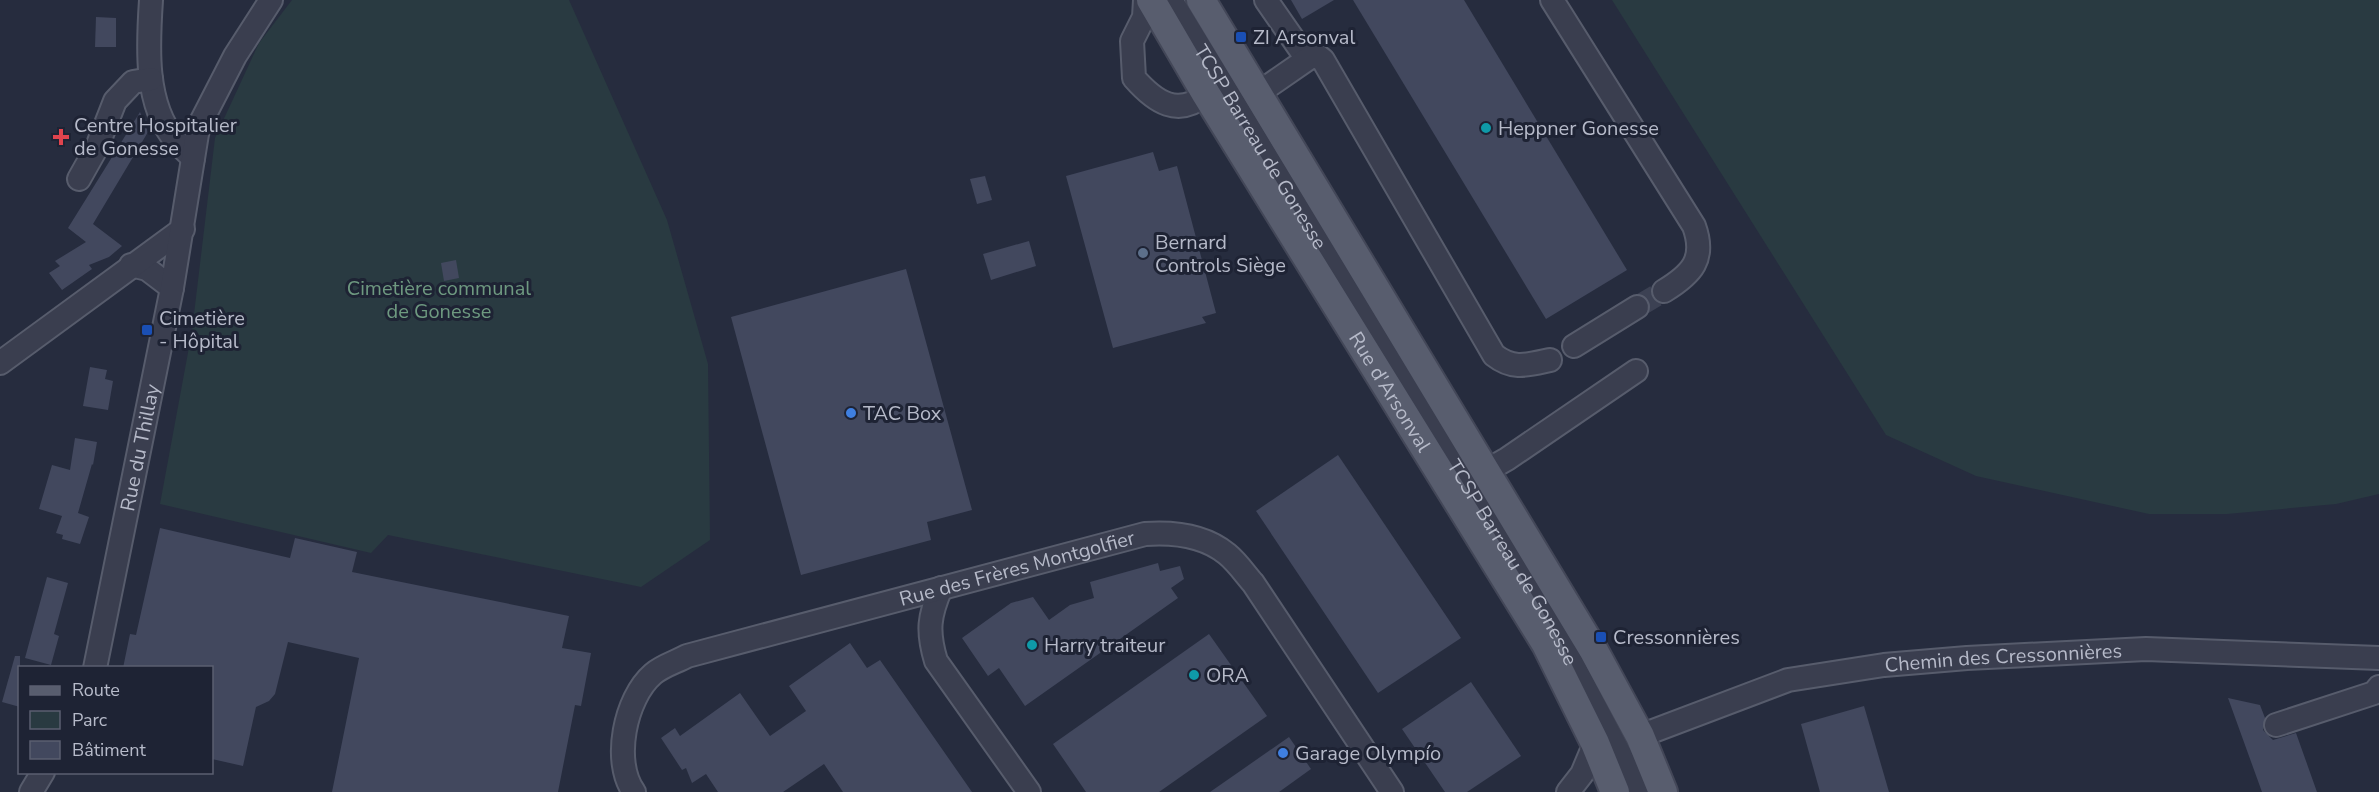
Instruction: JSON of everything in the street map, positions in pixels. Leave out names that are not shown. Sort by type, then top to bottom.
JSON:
[{"type":"main road","name":"Rue d'Arsonval","points":[[1151,0],[1206,94],[1546,644],[1595,743],[1615,792]]},
{"type":"main road","name":"Rue d'Arsonval","points":[[1201,0],[1594,651],[1640,736],[1663,792]]},
{"type":"street","points":[[151,0],[148,40],[151,79],[161,116],[174,140],[193,158]]},
{"type":"street","name":"Rue du Thillay","points":[[96,666],[172,288],[200,124],[236,56],[271,0]]},
{"type":"street","points":[[1145,0],[1144,16],[1132,40],[1134,78],[1146,92],[1170,106],[1194,104],[1206,94]]},
{"type":"street","name":"TCSP Barreau de Gonesse","points":[[1171,0],[1549,619],[1640,792]]},
{"type":"street","points":[[1266,0],[1308,59]]},
{"type":"street","points":[[1552,0],[1694,226],[1700,252],[1691,270],[1678,283],[1664,291]]},
{"type":"street","points":[[1257,94],[1308,59],[1318,56],[1323,60],[1494,355],[1505,364],[1526,365],[1550,360]]},
{"type":"street","points":[[79,179],[97,147],[115,101],[133,82],[151,79]]},
{"type":"street","points":[[0,363],[183,229]]},
{"type":"street","points":[[131,265],[157,274],[172,288]]},
{"type":"street","points":[[1574,346],[1637,308]]},
{"type":"street","points":[[1486,471],[1636,371]]},
{"type":"street","name":"Rue des Frères Montgolfier","points":[[633,792],[628,784],[623,763],[627,719],[633,703],[653,674],[687,656],[1145,534],[1169,532],[1202,540],[1227,554],[1253,583],[1392,792]]},
{"type":"street","points":[[940,588],[931,612],[930,638],[936,661],[1029,792]]},
{"type":"street","name":"Chemin des Cressonnières","points":[[1640,736],[1788,680],[1884,665],[1967,658],[2146,649],[2379,658]]},
{"type":"street","points":[[2276,725],[2374,693],[2379,687]]},
{"type":"street","points":[[1568,792],[1582,774],[1595,743]]},
{"type":"street","points":[[31,792],[42,774]]},
{"type":"green space","name":"Cimetière communal de Gonesse","points":[[292,0],[569,0],[667,220],[708,364],[710,540],[641,587],[388,535],[371,553],[160,504],[192,331],[215,138],[259,43]]},
{"type":"green space","points":[[1612,0],[2379,0],[2379,494],[2336,504],[2227,514],[2149,514],[1976,476],[1886,435]]},
{"type":"building","points":[[1291,0],[1334,0],[1302,19]]},
{"type":"building","name":"Heppner Gonesse","points":[[1353,0],[1464,0],[1627,270],[1546,319]]},
{"type":"building","points":[[96,17],[116,18],[116,47],[95,47]]},
{"type":"building","points":[[140,112],[148,132],[93,224],[122,246],[109,257],[89,265],[92,269],[62,290],[49,273],[60,266],[55,261],[86,242],[68,228]]},
{"type":"building","name":"Bernard Controls Siège","points":[[1153,152],[1159,171],[1177,166],[1216,313],[1202,317],[1206,323],[1113,348],[1066,176]]},
{"type":"building","points":[[985,176],[992,200],[977,204],[970,179]]},
{"type":"building","points":[[1029,241],[1036,266],[991,280],[983,254]]},
{"type":"building","points":[[456,260],[459,278],[444,281],[441,263]]},
{"type":"building","name":"TAC Box","points":[[906,269],[972,510],[927,522],[931,540],[801,575],[731,317]]},
{"type":"building","points":[[90,367],[107,370],[105,379],[113,381],[108,410],[83,406]]},
{"type":"building","points":[[75,438],[97,442],[93,465],[78,513],[89,517],[80,544],[62,539],[63,535],[56,533],[62,516],[39,509],[52,465],[70,470]]},
{"type":"building","points":[[1338,455],[1461,638],[1378,693],[1256,511]]},
{"type":"building","points":[[160,528],[290,558],[295,538],[357,552],[352,572],[569,616],[562,648],[591,653],[581,706],[575,705],[558,792],[332,792],[359,658],[288,642],[275,694],[269,701],[256,707],[243,766],[213,759],[213,666],[123,666],[130,634],[136,635]]},
{"type":"building","name":"Harry traiteur","points":[[1158,563],[1160,571],[1180,566],[1184,579],[1171,588],[1178,598],[1025,706],[999,668],[988,676],[962,638],[1011,603],[1033,597],[1049,620],[1070,605],[1094,598],[1090,582]]},
{"type":"building","points":[[47,577],[68,583],[54,634],[59,636],[51,665],[25,658]]},
{"type":"building","name":"ORA","points":[[1209,634],[1267,716],[1159,792],[1086,792],[1053,744]]},
{"type":"building","points":[[850,643],[867,668],[880,660],[972,792],[843,792],[824,764],[783,792],[718,792],[706,774],[692,783],[686,768],[682,770],[661,738],[675,728],[680,736],[740,693],[770,736],[806,711],[789,686]]},
{"type":"building","points":[[15,656],[20,656],[18,706],[2,702]]},
{"type":"building","points":[[1471,682],[1521,756],[1467,792],[1445,792],[1402,729]]},
{"type":"building","points":[[2228,698],[2260,705],[2265,718],[2263,730],[2273,740],[2296,733],[2317,792],[2262,792]]},
{"type":"building","points":[[1864,706],[1889,792],[1820,792],[1801,724]]},
{"type":"building","name":"Garage Olympío","points":[[1289,737],[1311,769],[1279,792],[1210,792]]},
{"type":"tunnel","points":[[1637,307],[1664,291]]},
{"type":"place","name":"ZI Arsonval","points":[[1241,37]]},
{"type":"place","name":"Heppner Gonesse","points":[[1486,128]]},
{"type":"place","name":"Centre Hospitalier de Gonesse","points":[[61,137]]},
{"type":"place","name":"Bernard Controls Siège","points":[[1143,253]]},
{"type":"place","name":"Cimetière - Hôpital","points":[[147,330]]},
{"type":"place","name":"TAC Box","points":[[851,413]]},
{"type":"place","name":"Cressonnières","points":[[1601,637]]},
{"type":"place","name":"Harry traiteur","points":[[1032,645]]},
{"type":"place","name":"ORA","points":[[1194,675]]},
{"type":"place","name":"Garage Olympío","points":[[1283,753]]}]
